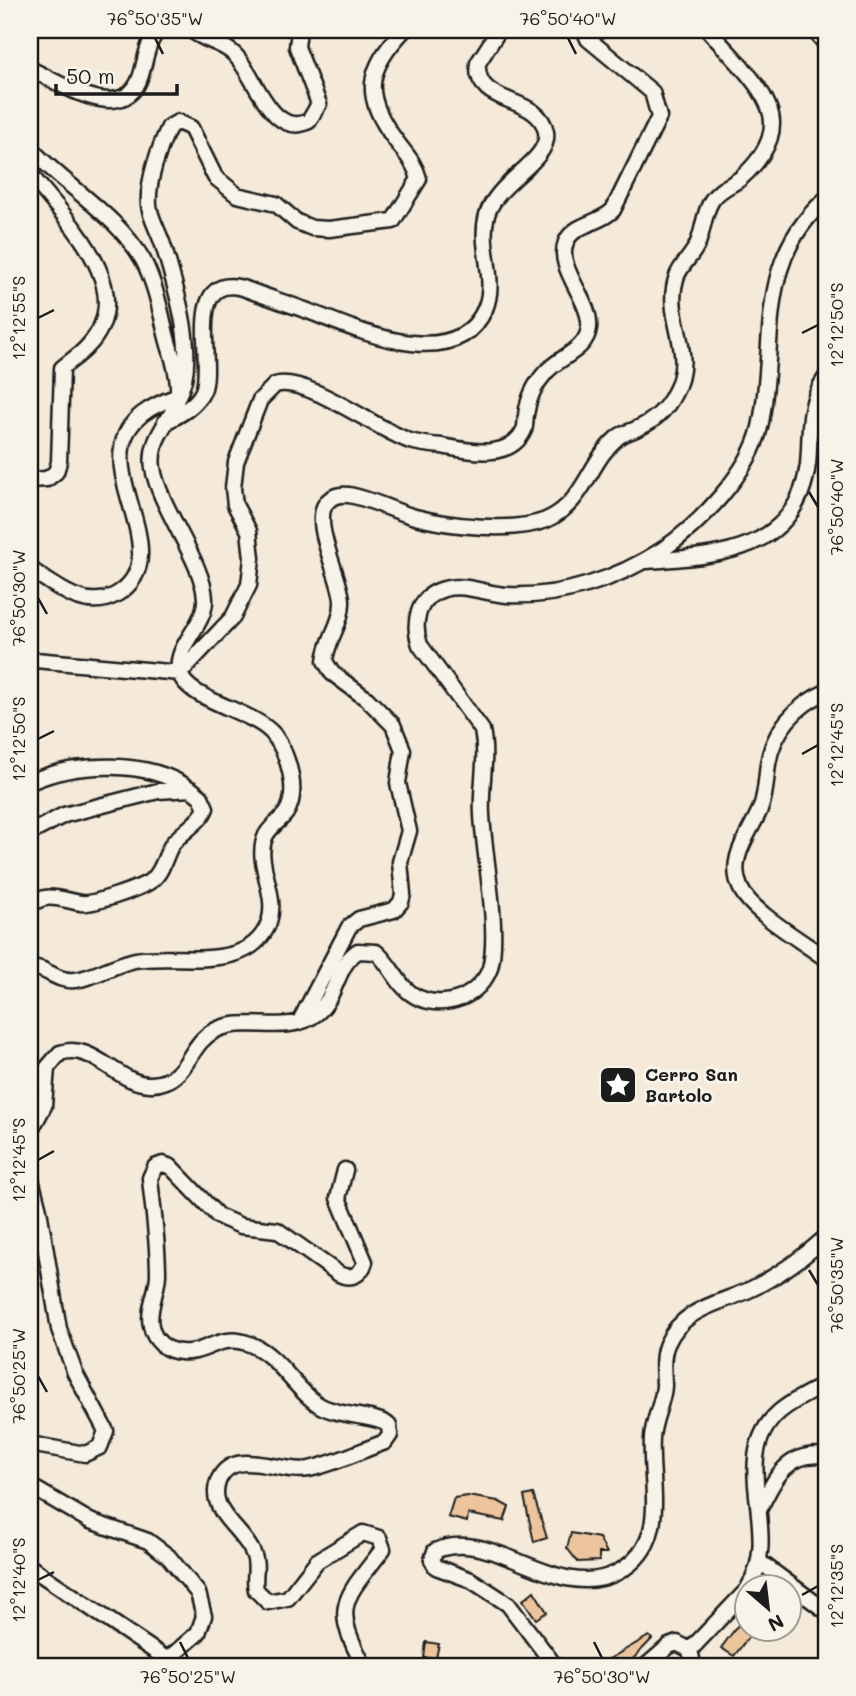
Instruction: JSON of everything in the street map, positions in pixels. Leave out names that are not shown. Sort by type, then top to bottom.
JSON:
[{"type":"street","points":[[30,69],[93,98],[119,99],[137,85],[152,37],[159,30]]},
{"type":"street","points":[[191,30],[205,41],[235,55],[274,112],[285,122],[297,125],[310,121],[319,104],[297,47],[299,30]]},
{"type":"street","points":[[30,967],[44,969],[57,978],[71,981],[139,959],[194,960],[228,955],[257,940],[267,925],[271,901],[263,845],[270,829],[287,811],[292,797],[282,749],[274,735],[260,723],[194,691],[180,673],[180,659],[201,621],[205,597],[155,476],[154,444],[186,375],[184,340],[175,283],[149,208],[154,174],[169,127],[183,122],[191,128],[215,177],[228,190],[246,199],[276,204],[304,226],[329,229],[393,221],[419,179],[416,166],[377,115],[373,80],[375,69],[390,43],[404,30]]},
{"type":"street","points":[[164,423],[184,412],[202,393],[207,364],[205,309],[212,296],[224,288],[243,288],[370,335],[394,341],[442,343],[463,335],[480,319],[490,286],[485,239],[491,205],[503,186],[543,152],[546,136],[542,122],[533,111],[489,91],[480,82],[478,63],[499,30]]},
{"type":"street","points":[[180,673],[233,617],[249,585],[252,558],[249,531],[235,505],[233,488],[236,462],[260,400],[269,389],[282,383],[297,384],[410,441],[485,452],[505,447],[520,436],[525,429],[528,404],[539,380],[555,363],[576,350],[585,340],[589,321],[564,255],[566,243],[579,228],[606,217],[613,210],[659,117],[652,92],[588,39],[584,30]]},
{"type":"street","points":[[299,1023],[349,927],[359,919],[394,909],[401,902],[403,894],[400,862],[409,831],[398,783],[403,750],[400,738],[393,725],[367,699],[332,673],[325,661],[340,620],[342,600],[321,522],[323,508],[332,497],[346,494],[416,517],[466,525],[511,526],[535,523],[558,513],[576,498],[604,450],[620,435],[642,427],[669,403],[683,369],[683,343],[673,307],[678,272],[696,247],[712,201],[724,187],[740,179],[760,156],[771,137],[772,126],[764,97],[708,30]]},
{"type":"street","points":[[814,30],[826,44]]},
{"type":"street","points":[[30,148],[113,223],[142,259],[155,289],[179,387],[178,396]]},
{"type":"street","points":[[30,174],[92,255],[103,277],[106,301],[95,338],[62,368],[58,467],[47,479],[30,480]]},
{"type":"street","points":[[30,1132],[44,1106],[47,1068],[60,1052],[80,1051],[129,1080],[160,1084],[179,1074],[201,1041],[216,1030],[235,1025],[299,1023],[325,1005],[348,960],[358,951],[376,952],[403,987],[418,998],[437,1002],[465,996],[480,984],[490,968],[492,906],[486,875],[481,802],[485,741],[482,730],[420,645],[416,620],[423,604],[436,592],[453,587],[505,595],[553,592],[600,581],[645,561],[701,518],[729,485],[760,429],[776,279],[798,231],[826,199]]},
{"type":"street","points":[[645,561],[723,554],[751,545],[774,529],[793,506],[805,479],[810,414],[826,377]]},
{"type":"street","points":[[30,569],[73,596],[91,601],[110,598],[132,581],[140,564],[140,545],[124,482],[121,448],[132,423],[151,406],[178,396]]},
{"type":"street","points":[[32,660],[180,673]]},
{"type":"street","points":[[826,692],[796,711],[780,731],[770,754],[762,805],[740,850],[736,866],[741,891],[752,904],[826,958]]},
{"type":"street","points":[[30,782],[60,771],[123,769],[174,777],[205,801],[204,813],[173,844],[153,879],[82,904],[56,896],[40,898],[30,905]]},
{"type":"street","points":[[30,833],[64,815],[158,790],[191,789]]},
{"type":"street","points":[[345,1170],[338,1198],[365,1262],[360,1273],[350,1277],[339,1274],[277,1230],[253,1229],[229,1222],[208,1208],[171,1167],[163,1164],[155,1167],[150,1178],[158,1273],[150,1322],[158,1342],[178,1352],[192,1351],[220,1341],[249,1343],[265,1353],[305,1394],[324,1408],[349,1417],[382,1420],[389,1426],[390,1435],[385,1442],[312,1469],[296,1472],[249,1462],[234,1465],[222,1475],[216,1491],[219,1507],[254,1555],[256,1590],[268,1602],[288,1598],[317,1561],[333,1548],[362,1533],[379,1538],[383,1549],[353,1586],[344,1612],[346,1630],[364,1666]]},
{"type":"street","points":[[30,1175],[44,1233],[59,1329],[75,1373],[106,1431],[100,1447],[85,1454],[30,1444]]},
{"type":"street","points":[[555,1666],[508,1604],[471,1580],[436,1567],[432,1560],[435,1551],[461,1546],[486,1551],[578,1580],[604,1577],[626,1566],[642,1550],[653,1530],[656,1505],[652,1437],[664,1390],[666,1346],[678,1325],[694,1311],[753,1288],[780,1273],[826,1237]]},
{"type":"street","points":[[754,1574],[760,1562],[760,1508],[754,1459],[764,1430],[787,1406],[826,1384]]},
{"type":"street","points":[[760,1508],[784,1466],[807,1455],[826,1457]]},
{"type":"street","points":[[30,1486],[90,1521],[148,1541],[168,1556],[193,1586],[203,1608],[202,1625],[192,1640],[164,1663],[30,1567]]},
{"type":"street","points":[[760,1562],[826,1611]]},
{"type":"street","points":[[690,1650],[734,1603]]},
{"type":"street","points":[[646,1666],[673,1644],[682,1644],[690,1650],[692,1659],[689,1666]]},
{"type":"building","points":[[533,1494],[547,1538],[534,1542],[524,1496]]},
{"type":"building","points":[[468,1496],[498,1501],[509,1507],[504,1521],[468,1514],[467,1522],[448,1517],[454,1498]]},
{"type":"building","points":[[571,1533],[599,1538],[607,1553],[599,1553],[599,1561],[578,1562],[567,1548]]},
{"type":"building","points":[[534,1591],[547,1612],[536,1619],[523,1600]]},
{"type":"building","points":[[734,1630],[734,1644],[743,1644],[734,1656],[721,1648]]},
{"type":"building","points":[[649,1636],[652,1639],[630,1662],[618,1666],[597,1666]]},
{"type":"building","points":[[426,1642],[439,1644],[436,1658],[424,1658]]},
{"type":"place","name":"Cerro San Bartolo","points":[[618,1085]]}]
